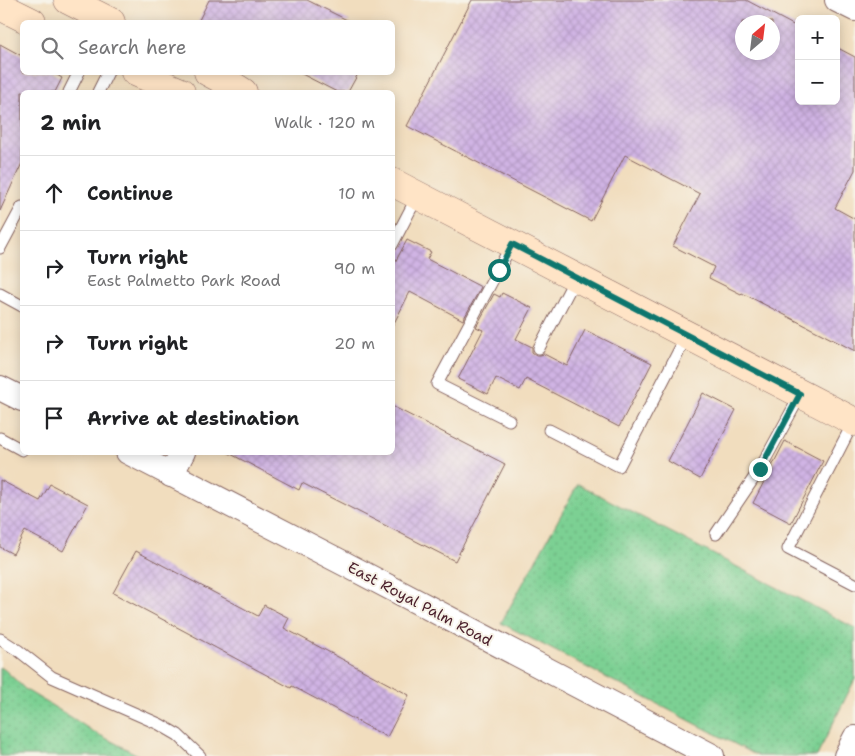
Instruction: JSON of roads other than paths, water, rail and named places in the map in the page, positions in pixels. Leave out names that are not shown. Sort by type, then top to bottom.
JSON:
[{"type":"main road","points":[[68,0],[107,20]]},
{"type":"main road","points":[[0,6],[28,20]]},
{"type":"main road","points":[[142,75],[176,90]]},
{"type":"main road","points":[[214,75],[240,90]]},
{"type":"main road","points":[[395,184],[855,421]]},
{"type":"street","points":[[837,0],[855,9]]},
{"type":"street","points":[[0,388],[20,398]]},
{"type":"street","name":"East Royal Palm Road","points":[[134,455],[712,756]]},
{"type":"street","points":[[171,475],[181,455]]},
{"type":"street","points":[[846,756],[855,738]]},
{"type":"lane","points":[[70,90],[78,75]]},
{"type":"lane","points":[[99,90],[106,75]]},
{"type":"lane","points":[[395,239],[418,195]]},
{"type":"lane","points":[[0,248],[20,211]]},
{"type":"lane","points":[[509,420],[437,384],[512,244]]},
{"type":"lane","points":[[539,348],[576,277]]},
{"type":"lane","points":[[0,294],[20,305]]},
{"type":"lane","points":[[549,430],[619,466],[687,335]]},
{"type":"lane","points":[[716,534],[760,469],[800,394]]},
{"type":"lane","points":[[855,421],[788,549],[855,584]]},
{"type":"lane","points":[[0,438],[20,449]]},
{"type":"lane","points":[[0,639],[52,677],[178,734],[200,756]]}]
